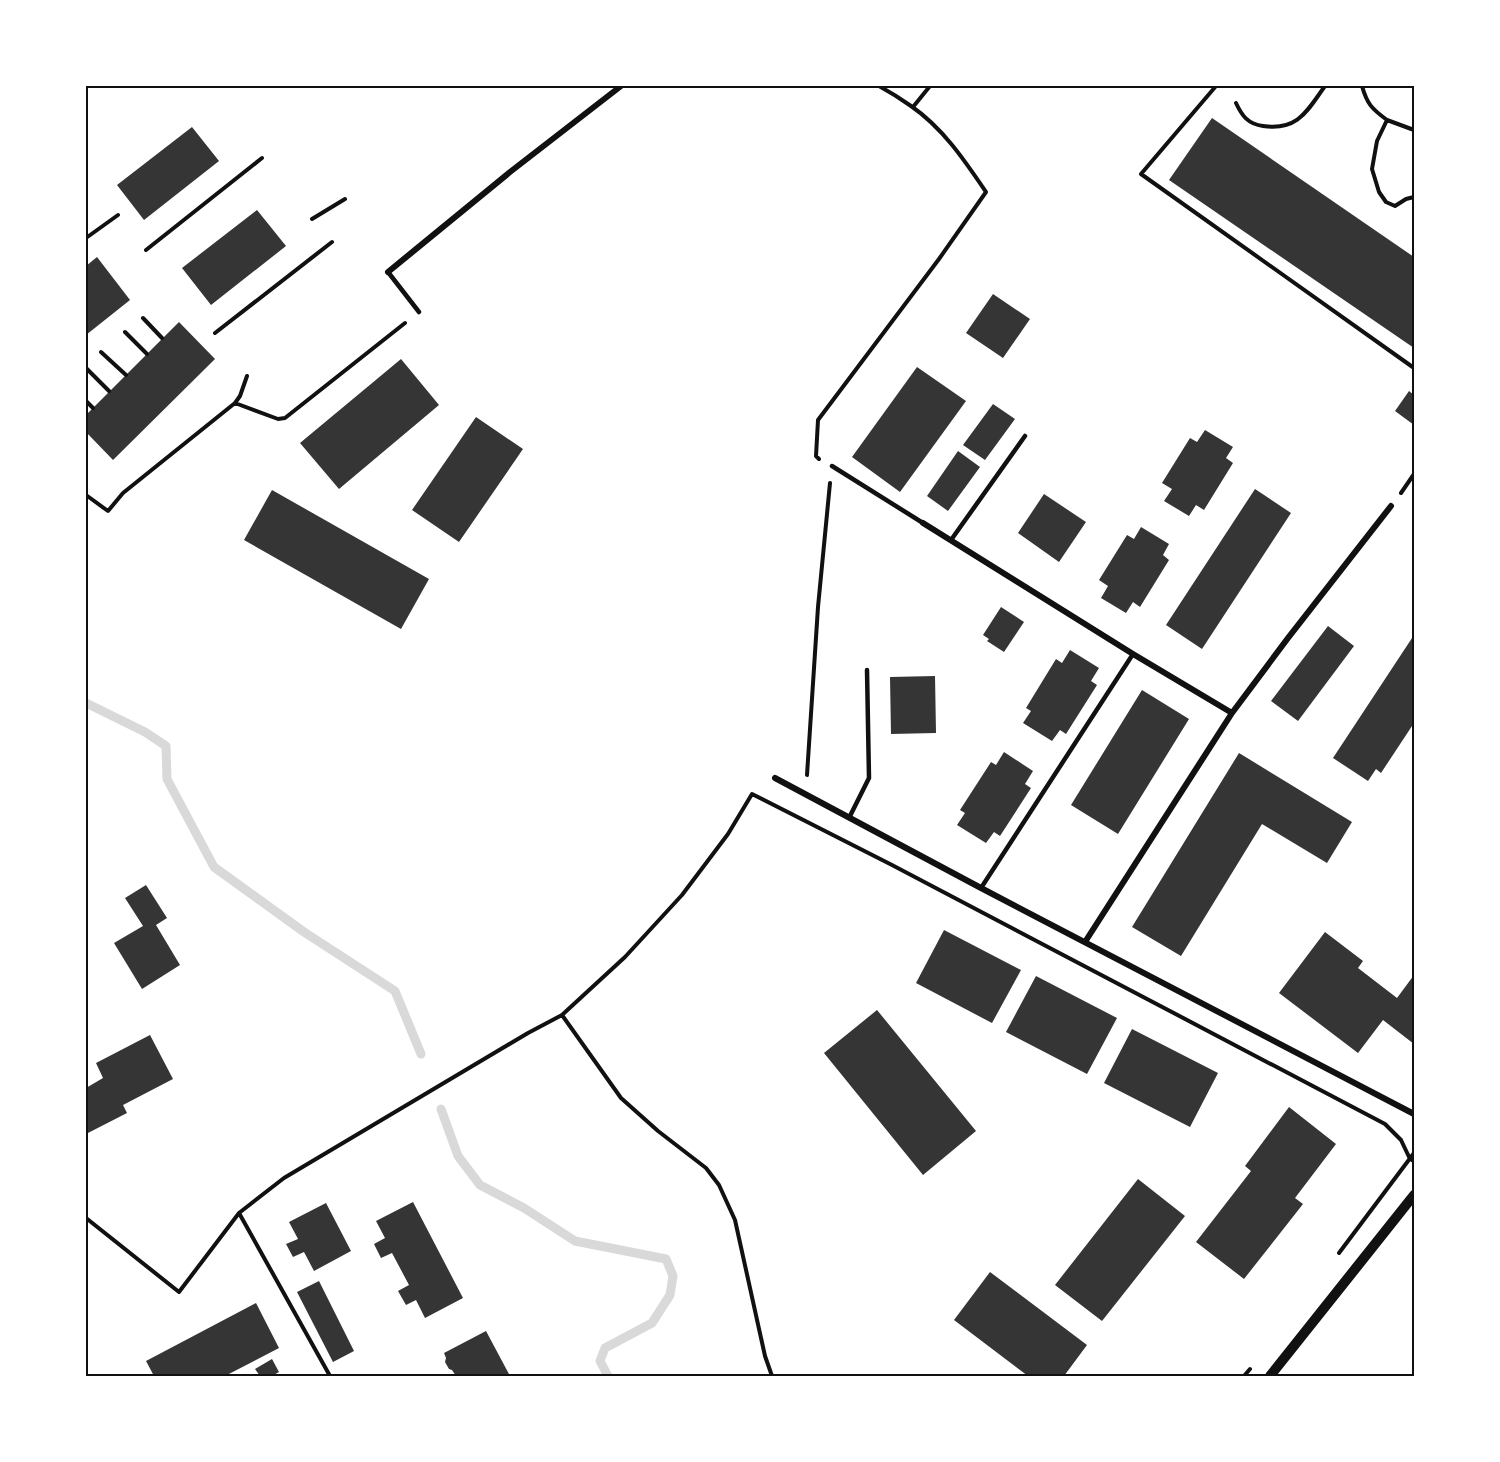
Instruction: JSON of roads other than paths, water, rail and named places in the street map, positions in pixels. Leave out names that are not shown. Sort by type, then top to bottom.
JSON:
[{"type":"street","points":[[388,272],[510,172],[621,86]]},
{"type":"street","points":[[1085,942],[1232,712],[1391,506]]},
{"type":"street","points":[[923,523],[1133,654],[1232,712]]},
{"type":"street","points":[[775,778],[1414,1114]]},
{"type":"street","points":[[1270,1377],[1414,1195]]},
{"type":"lane","points":[[388,272],[419,312]]},
{"type":"lane","points":[[951,540],[1025,436]]},
{"type":"lane","points":[[832,466],[923,523]]},
{"type":"lane","points":[[981,888],[1133,654]]},
{"type":"lane","points":[[849,818],[869,777],[867,670]]},
{"type":"waterway","points":[[86,703],[145,732],[166,746],[167,779],[214,867],[304,932],[395,991],[421,1054]]},
{"type":"waterway","points":[[441,1109],[458,1156],[480,1185],[524,1208],[575,1241],[666,1259],[673,1276],[670,1295],[652,1323],[605,1348],[600,1361],[608,1376]]}]
